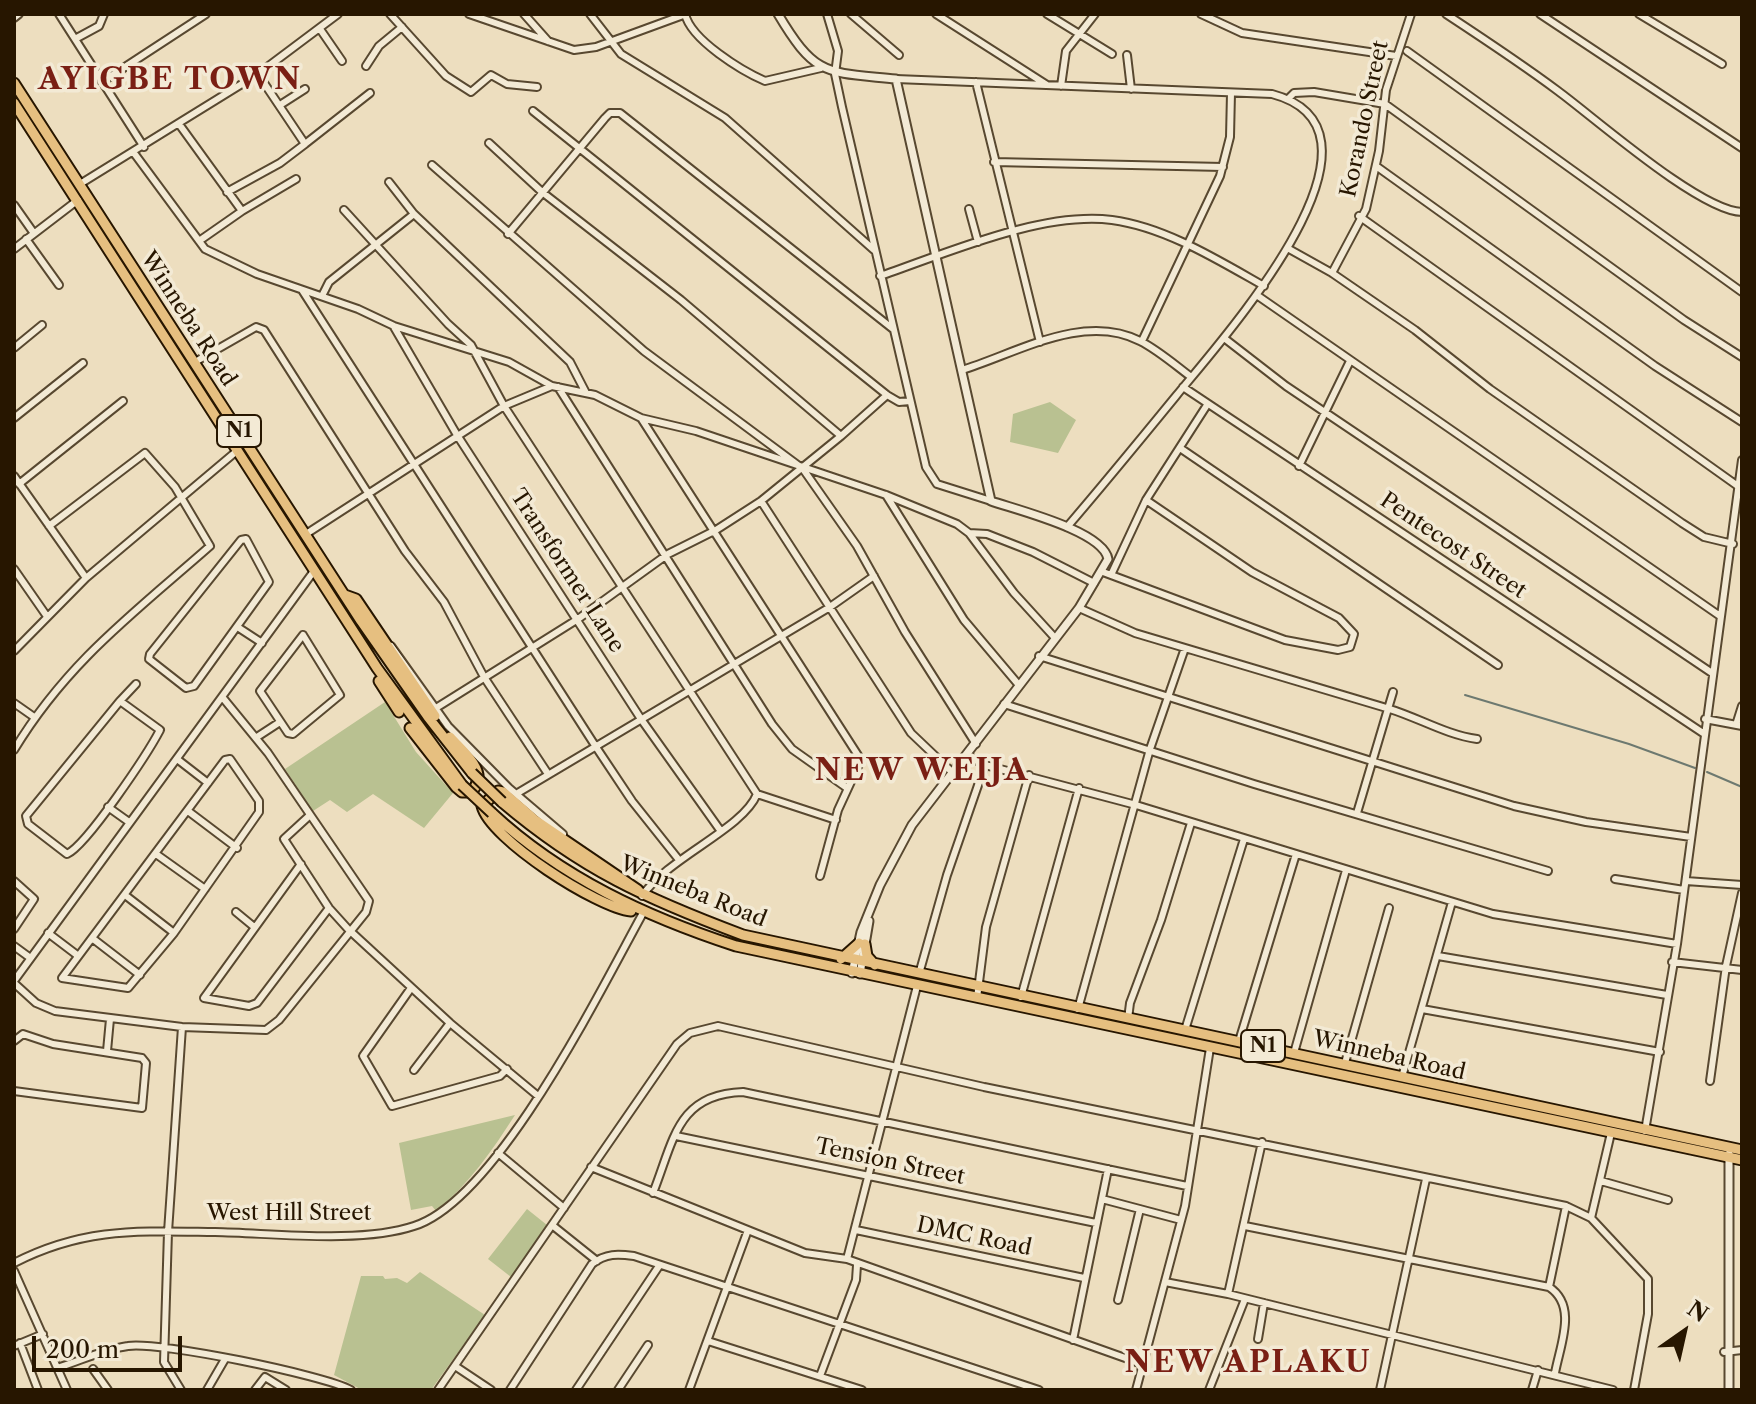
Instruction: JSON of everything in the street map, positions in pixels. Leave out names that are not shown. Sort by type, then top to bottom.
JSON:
[{"type":"highway","name":"Winneba Road","points":[[14,83],[345,595],[428,717],[472,773],[502,802],[585,864],[642,896],[743,935],[875,965],[918,981]]},
{"type":"highway","name":"Winneba Road","points":[[14,103],[415,724],[462,785],[549,859],[641,912],[736,946],[856,973],[977,993],[1210,1048],[1597,1125],[1645,1131],[1729,1153],[1742,1160]]},
{"type":"highway","points":[[107,249],[118,243]]},
{"type":"highway","points":[[185,370],[191,366],[202,373]]},
{"type":"highway","points":[[345,595],[356,599],[448,735],[479,772],[480,780],[471,792],[462,792],[456,787],[419,741],[384,691],[362,645]]},
{"type":"highway","points":[[641,912],[610,904],[539,863],[498,829],[482,806],[498,791],[503,792],[535,820],[634,886],[642,896]]},
{"type":"highway","points":[[841,959],[862,944],[875,965]]},
{"type":"highway","points":[[780,956],[783,945]]},
{"type":"highway","name":"Winneba Road","points":[[977,993],[1021,997],[1345,1063],[1597,1125],[1611,1133],[1729,1153],[1742,1150]]},
{"type":"street","points":[[14,18],[19,14]]},
{"type":"street","points":[[59,14],[144,147]]},
{"type":"street","points":[[75,39],[99,26],[104,14]]},
{"type":"street","points":[[102,82],[206,14]]},
{"type":"street","points":[[80,184],[258,74],[338,14]]},
{"type":"street","points":[[390,14],[446,76],[471,92],[491,75],[507,84],[537,87]]},
{"type":"street","points":[[469,14],[574,50],[596,47],[686,14],[688,25],[707,44],[765,81],[821,68]]},
{"type":"street","points":[[524,14],[549,42]]},
{"type":"street","points":[[590,14],[621,54],[725,118],[874,250]]},
{"type":"street","points":[[652,14],[657,23]]},
{"type":"street","points":[[778,14],[807,57],[835,74],[1050,87],[1272,94],[1288,99],[1309,114],[1321,141],[1318,178],[1289,249],[1258,296],[1067,527]]},
{"type":"street","points":[[827,14],[838,51],[835,74],[874,250],[930,477],[949,490],[991,501],[1088,536],[1106,550],[1107,573]]},
{"type":"street","points":[[851,14],[899,55]]},
{"type":"street","points":[[936,14],[1050,87]]},
{"type":"street","points":[[1047,14],[1112,54]]},
{"type":"street","points":[[1061,86],[1063,58],[1095,14]]},
{"type":"street","points":[[1201,14],[1242,33],[1396,56]]},
{"type":"street","name":"Korando Street","points":[[1332,273],[1359,216],[1366,209],[1396,56],[1411,14]]},
{"type":"street","points":[[1446,14],[1547,82],[1684,185],[1723,208],[1742,212]]},
{"type":"street","points":[[1540,14],[1742,148]]},
{"type":"street","points":[[1639,14],[1722,64]]},
{"type":"street","points":[[366,66],[379,46],[402,27]]},
{"type":"street","points":[[320,29],[342,61]]},
{"type":"street","points":[[1407,51],[1742,292]]},
{"type":"street","points":[[1127,55],[1131,89]]},
{"type":"street","points":[[258,74],[305,144]]},
{"type":"street","points":[[896,79],[991,501]]},
{"type":"street","points":[[976,82],[1040,342]]},
{"type":"street","points":[[280,105],[305,89]]},
{"type":"street","points":[[1288,99],[1294,93],[1314,92],[1385,104],[1684,320],[1742,357]]},
{"type":"street","points":[[227,192],[280,163],[370,93]]},
{"type":"street","points":[[1142,341],[1223,167],[1230,137],[1231,93]]},
{"type":"street","points":[[533,111],[887,395],[899,402],[910,401]]},
{"type":"street","points":[[508,234],[577,148],[610,113],[620,113],[893,329]]},
{"type":"street","points":[[179,124],[242,211]]},
{"type":"street","points":[[489,143],[542,192],[681,300],[841,436]]},
{"type":"street","points":[[134,153],[205,249],[257,274],[322,296],[394,326],[475,354],[509,362],[555,386],[586,393],[641,418],[696,431],[886,495],[957,524],[969,533],[1014,593],[1055,638]]},
{"type":"street","points":[[994,162],[1223,167]]},
{"type":"street","points":[[432,165],[663,366],[803,469],[874,576],[976,744]]},
{"type":"street","points":[[1376,166],[1655,366],[1742,422]]},
{"type":"street","points":[[199,241],[296,179]]},
{"type":"street","points":[[389,182],[414,214],[570,362],[586,393]]},
{"type":"street","points":[[15,247],[78,200]]},
{"type":"street","points":[[14,205],[33,232]]},
{"type":"street","points":[[969,209],[978,242]]},
{"type":"street","points":[[344,210],[471,345],[504,406],[757,794],[836,820]]},
{"type":"street","points":[[322,296],[329,282],[414,214]]},
{"type":"street","points":[[1359,216],[1740,488]]},
{"type":"street","points":[[880,276],[1011,231],[1071,220],[1111,220],[1150,231],[1264,286]]},
{"type":"street","points":[[26,239],[59,285]]},
{"type":"street","points":[[1289,249],[1332,273],[1682,523],[1704,537],[1742,550]]},
{"type":"street","points":[[302,290],[411,464],[596,747],[632,801],[679,860]]},
{"type":"street","points":[[1258,296],[1720,616]]},
{"type":"street","points":[[14,348],[42,325]]},
{"type":"street","name":"Transformer Lane","points":[[394,326],[457,435],[641,719],[720,830]]},
{"type":"street","points":[[195,362],[256,327],[264,330],[405,551],[444,602],[484,677],[548,774]]},
{"type":"street","points":[[962,370],[1040,342],[1095,330],[1142,341],[1191,377]]},
{"type":"street","points":[[1224,338],[1261,368],[1712,673]]},
{"type":"street","points":[[1299,466],[1350,361]]},
{"type":"street","points":[[14,418],[83,363]]},
{"type":"street","points":[[306,534],[367,491],[504,406],[555,386]]},
{"type":"street","points":[[555,386],[668,554],[733,663],[792,749],[847,788]]},
{"type":"street","name":"Pentecost Street","points":[[1183,387],[1703,733]]},
{"type":"street","points":[[436,708],[578,619],[668,554],[716,530],[761,501],[803,469],[887,395]]},
{"type":"street","points":[[19,484],[123,401]]},
{"type":"street","points":[[856,973],[869,915],[899,847],[929,802],[968,756],[1039,656],[1079,608],[1094,583],[1107,573],[1146,500],[1207,405]]},
{"type":"street","points":[[641,418],[716,530],[861,760],[847,788],[820,876]]},
{"type":"street","points":[[1180,448],[1498,665]]},
{"type":"street","points":[[14,651],[46,615],[86,578],[238,450]]},
{"type":"street","points":[[14,750],[34,717],[84,656],[210,546],[181,497],[145,453],[49,526]]},
{"type":"street","points":[[1645,1131],[1677,944],[1742,460]]},
{"type":"street","points":[[14,476],[86,578]]},
{"type":"street","points":[[886,495],[964,620],[1018,684]]},
{"type":"street","points":[[1107,573],[1285,640],[1338,650],[1350,647],[1354,634],[1339,618],[1252,572],[1146,500]]},
{"type":"street","points":[[761,501],[911,733],[953,773]]},
{"type":"street","points":[[969,533],[987,534],[1033,552],[1094,583]]},
{"type":"street","points":[[246,539],[269,582],[239,628],[191,689],[149,659],[241,540],[246,539]]},
{"type":"street","points":[[14,569],[46,615]]},
{"type":"street","points":[[223,698],[257,737],[370,904],[272,1027],[247,1032],[182,1027],[55,1011],[36,1003],[14,982],[29,957],[314,571]]},
{"type":"street","points":[[516,794],[830,607],[874,576]]},
{"type":"street","points":[[1079,608],[1122,628],[1390,709],[1433,723],[1454,736],[1477,739]]},
{"type":"street","points":[[239,628],[262,643]]},
{"type":"street","points":[[303,635],[339,699],[293,734],[288,733],[280,722],[260,691],[303,635]]},
{"type":"street","points":[[386,642],[403,658],[448,726],[516,794],[616,875]]},
{"type":"street","points":[[1078,1009],[1150,749],[1185,648]]},
{"type":"street","points":[[1039,656],[1374,764],[1563,818],[1691,837]]},
{"type":"street","points":[[120,701],[160,730],[108,807],[77,848],[67,854],[25,820],[120,701],[136,684]]},
{"type":"street","points":[[1357,813],[1393,692]]},
{"type":"street","points":[[14,703],[34,717]]},
{"type":"street","points":[[1004,704],[1548,871]]},
{"type":"street","points":[[1705,719],[1739,726],[1742,706]]},
{"type":"street","points":[[257,737],[280,722]]},
{"type":"street","points":[[968,756],[985,765],[1079,788],[1452,902],[1530,921],[1677,944]]},
{"type":"street","points":[[177,759],[208,783]]},
{"type":"street","points":[[230,759],[259,801],[259,812],[237,848],[140,975],[124,989],[67,981],[62,975],[188,811],[225,760],[230,759]]},
{"type":"street","points":[[847,1259],[947,875],[985,765]]},
{"type":"street","points":[[977,993],[986,927],[1029,775]]},
{"type":"street","points":[[1021,997],[1079,788]]},
{"type":"street","points":[[642,896],[679,860],[748,812],[757,794]]},
{"type":"street","points":[[108,807],[129,822]]},
{"type":"street","points":[[188,811],[237,848]]},
{"type":"street","points":[[309,816],[284,835],[285,843],[329,908],[411,988],[538,1096]]},
{"type":"street","points":[[1128,1019],[1130,1003],[1161,920],[1191,823]]},
{"type":"street","points":[[1185,1031],[1244,839]]},
{"type":"street","points":[[156,854],[205,889]]},
{"type":"street","points":[[1239,1041],[1296,854]]},
{"type":"street","points":[[301,864],[203,995],[208,1001],[249,1006],[257,1003],[329,908]]},
{"type":"street","points":[[1294,1053],[1346,870]]},
{"type":"street","points":[[1615,879],[1684,890]]},
{"type":"street","points":[[14,881],[34,899],[14,929]]},
{"type":"street","points":[[1686,881],[1742,885]]},
{"type":"street","points":[[1710,1081],[1726,966],[1742,893]]},
{"type":"street","points":[[125,895],[174,933]]},
{"type":"street","points":[[1402,1077],[1452,902]]},
{"type":"street","points":[[1345,1063],[1389,908]]},
{"type":"street","points":[[236,912],[253,926]]},
{"type":"street","name":"West Hill Street","points":[[14,1263],[44,1248],[103,1232],[346,1235],[396,1231],[425,1222],[449,1209],[498,1153],[538,1096],[641,912]]},
{"type":"street","points":[[48,933],[77,955]]},
{"type":"street","points":[[92,938],[140,975]]},
{"type":"street","points":[[14,946],[29,957]]},
{"type":"street","points":[[1438,956],[1667,995]]},
{"type":"street","points":[[1672,962],[1742,970]]},
{"type":"street","points":[[411,988],[363,1056],[392,1106],[491,1080],[507,1069]]},
{"type":"street","points":[[1422,1009],[1660,1052]]},
{"type":"street","points":[[107,1051],[110,1019]]},
{"type":"street","points":[[414,1070],[450,1023]]},
{"type":"street","points":[[438,1390],[677,1044],[701,1028],[718,1026],[896,1064],[984,1087],[1198,1128],[1426,1179],[1566,1206],[1591,1218],[1648,1279],[1648,1314],[1634,1390]]},
{"type":"street","points":[[181,1390],[164,1362],[164,1348],[168,1232],[182,1027]]},
{"type":"street","points":[[14,1041],[23,1034],[53,1044],[145,1059],[142,1108],[14,1091]]},
{"type":"street","points":[[1136,1390],[1181,1220],[1210,1048]]},
{"type":"street","points":[[653,1193],[676,1136],[696,1104],[708,1096],[724,1093],[785,1099],[1187,1186]]},
{"type":"street","points":[[1591,1218],[1611,1133]]},
{"type":"street","name":"Tension Street","points":[[676,1136],[1096,1223]]},
{"type":"street","points":[[1228,1294],[1262,1142]]},
{"type":"street","points":[[498,1153],[564,1208]]},
{"type":"street","points":[[1729,1153],[1726,1352],[1729,1390]]},
{"type":"street","points":[[591,1167],[816,1257],[847,1259],[1142,1364]]},
{"type":"street","points":[[1073,1340],[1108,1169]]},
{"type":"street","points":[[1380,1390],[1426,1179]]},
{"type":"street","points":[[1601,1181],[1668,1200]]},
{"type":"street","points":[[1102,1199],[1181,1220]]},
{"type":"street","points":[[1549,1287],[1566,1206]]},
{"type":"street","points":[[1118,1300],[1140,1209]]},
{"type":"street","points":[[552,1225],[597,1261]]},
{"type":"street","points":[[1245,1226],[1549,1287],[1559,1293],[1566,1308],[1555,1373]]},
{"type":"street","points":[[689,1390],[748,1230]]},
{"type":"street","name":"DMC Road","points":[[856,1230],[1084,1278]]},
{"type":"street","points":[[510,1390],[597,1261],[618,1254],[634,1256],[1022,1387],[1039,1390]]},
{"type":"street","points":[[820,1376],[856,1280],[857,1265]]},
{"type":"street","points":[[576,1390],[659,1266]]},
{"type":"street","points":[[14,1271],[67,1390]]},
{"type":"street","points":[[1165,1282],[1394,1334],[1613,1390]]},
{"type":"street","points":[[1209,1390],[1245,1299]]},
{"type":"street","points":[[1258,1339],[1264,1303]]},
{"type":"street","points":[[38,1390],[17,1344],[43,1334]]},
{"type":"street","points":[[708,1341],[862,1390]]},
{"type":"street","points":[[618,1390],[648,1345]]},
{"type":"street","points":[[57,1368],[127,1346],[164,1348],[225,1359],[351,1390]]},
{"type":"street","points":[[1726,1352],[1742,1350]]},
{"type":"street","points":[[207,1390],[225,1359]]},
{"type":"street","points":[[455,1366],[491,1390]]},
{"type":"street","points":[[93,1369],[108,1390]]},
{"type":"street","points":[[1532,1390],[1538,1370]]},
{"type":"street","points":[[255,1390],[265,1377],[286,1390]]},
{"type":"green space","points":[[1050,402],[1076,420],[1058,453],[1010,442],[1013,414]]},
{"type":"green space","points":[[385,702],[416,752],[453,793],[424,828],[373,794],[347,812],[330,800],[313,811],[285,769]]},
{"type":"green space","points":[[515,1115],[479,1166],[448,1201],[436,1211],[432,1206],[411,1210],[399,1143]]},
{"type":"green space","points":[[527,1209],[547,1225],[511,1277],[488,1259]]},
{"type":"green space","points":[[420,1272],[485,1315],[431,1390],[362,1390],[334,1375],[361,1276],[397,1278],[407,1283]]},
{"type":"waterway","points":[[1465,695],[1629,744],[1695,768]]},
{"type":"waterway","points":[[1707,772],[1742,787]]},
{"type":"district","name":"AYIGBE TOWN","points":[[170,80]]},
{"type":"district","name":"NEW WEIJA","points":[[922,771]]},
{"type":"district","name":"NEW APLAKU","points":[[1248,1363]]}]
